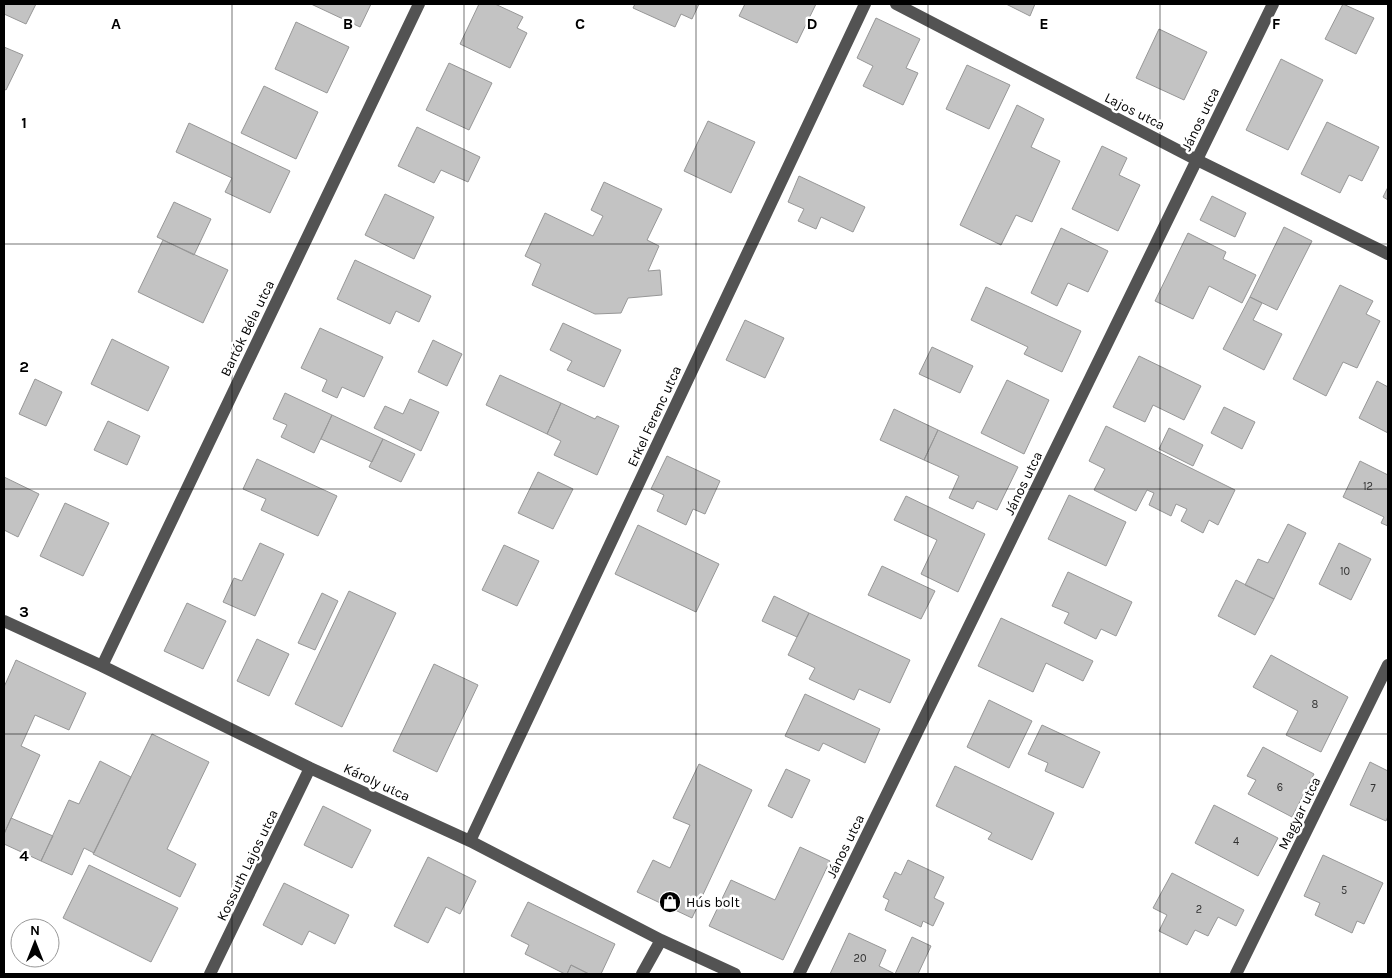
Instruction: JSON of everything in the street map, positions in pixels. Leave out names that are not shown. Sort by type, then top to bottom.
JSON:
[{"type":"street","name":"Bartók Béla utca","points":[[102,666],[419,4]]},
{"type":"street","name":"Erkel Ferenc utca","points":[[470,841],[865,4]]},
{"type":"street","name":"Lajos utca","points":[[896,4],[1197,160],[1388,254]]},
{"type":"street","name":"János utca","points":[[799,974],[1272,4]]},
{"type":"street","name":"Károly utca","points":[[5,626],[102,666],[310,768],[470,841],[661,940],[735,974]]},
{"type":"street","name":"Magyar utca","points":[[1236,974],[1388,665]]},
{"type":"street","name":"Kossuth Lajos utca","points":[[210,974],[310,768]]},
{"type":"street","points":[[642,974],[661,940]]},
{"type":"building","points":[[4,4],[36,4],[26,24],[4,14]]},
{"type":"building","points":[[311,4],[371,4],[360,27]]},
{"type":"building","points":[[479,4],[495,4],[523,17],[517,28],[527,33],[510,68],[460,44]]},
{"type":"building","points":[[635,4],[699,4],[692,19],[681,14],[675,27],[633,8]]},
{"type":"building","points":[[745,4],[816,4],[797,43],[739,16]]},
{"type":"building","points":[[1006,4],[1035,4],[1030,16]]},
{"type":"building","points":[[1343,4],[1374,18],[1356,54],[1325,39]]},
{"type":"building","points":[[876,18],[920,39],[906,68],[918,73],[903,105],[863,86],[873,66],[857,58]]},
{"type":"building","points":[[296,22],[349,47],[327,93],[275,69]]},
{"type":"building","points":[[1159,29],[1207,52],[1184,100],[1136,78]]},
{"type":"building","points":[[4,47],[23,55],[6,90],[4,89]]},
{"type":"building","points":[[1281,59],[1323,80],[1288,150],[1246,130]]},
{"type":"building","points":[[449,63],[492,83],[469,130],[426,110]]},
{"type":"building","points":[[967,65],[1010,85],[989,129],[946,109]]},
{"type":"building","points":[[264,86],[318,112],[296,159],[241,133]]},
{"type":"building","points":[[1017,105],[1044,119],[1031,147],[1060,161],[1032,222],[1016,215],[1001,245],[960,225]]},
{"type":"building","points":[[708,121],[755,142],[731,193],[684,171]]},
{"type":"building","points":[[1327,122],[1379,147],[1362,181],[1349,175],[1340,193],[1301,174]]},
{"type":"building","points":[[189,123],[290,171],[270,213],[225,192],[232,178],[176,152]]},
{"type":"building","points":[[417,127],[480,157],[468,182],[441,170],[434,183],[398,166]]},
{"type":"building","points":[[1102,146],[1127,158],[1119,175],[1140,185],[1118,231],[1072,209]]},
{"type":"building","points":[[799,176],[865,207],[853,232],[821,217],[816,229],[798,221],[804,209],[788,202]]},
{"type":"building","points":[[604,182],[662,209],[647,240],[659,246],[648,271],[660,270],[662,295],[628,298],[621,313],[595,314],[532,285],[541,264],[525,256],[545,213],[593,236],[603,216],[591,210]]},
{"type":"building","points":[[1388,187],[1388,200],[1383,197]]},
{"type":"building","points":[[385,194],[434,217],[414,259],[365,235]]},
{"type":"building","points":[[1212,196],[1246,213],[1235,237],[1200,220]]},
{"type":"building","points":[[174,202],[211,219],[194,255],[157,237]]},
{"type":"building","points":[[1284,227],[1312,241],[1277,310],[1250,297]]},
{"type":"building","points":[[1061,228],[1108,251],[1088,292],[1068,283],[1057,306],[1031,293]]},
{"type":"building","points":[[1188,233],[1226,252],[1223,259],[1256,275],[1242,303],[1209,286],[1193,319],[1155,301]]},
{"type":"building","points":[[163,240],[228,270],[203,323],[138,292]]},
{"type":"building","points":[[355,260],[431,296],[419,322],[396,311],[390,324],[337,299]]},
{"type":"building","points":[[1340,285],[1373,301],[1366,314],[1380,321],[1357,368],[1343,362],[1326,396],[1293,379]]},
{"type":"building","points":[[986,287],[1081,331],[1062,372],[1024,354],[1028,347],[971,320]]},
{"type":"building","points":[[1250,297],[1262,303],[1253,320],[1282,334],[1264,370],[1223,349]]},
{"type":"building","points":[[745,320],[784,338],[765,378],[726,360]]},
{"type":"building","points":[[563,323],[621,350],[604,387],[567,370],[572,361],[550,350]]},
{"type":"building","points":[[320,328],[383,357],[364,397],[342,387],[337,398],[322,391],[327,380],[301,368]]},
{"type":"building","points":[[112,339],[169,367],[148,411],[91,384]]},
{"type":"building","points":[[433,340],[462,354],[447,386],[418,372]]},
{"type":"building","points":[[932,347],[973,366],[960,393],[919,374]]},
{"type":"building","points":[[1139,356],[1201,386],[1184,420],[1153,405],[1145,422],[1113,407]]},
{"type":"building","points":[[500,375],[561,403],[547,434],[486,405]]},
{"type":"building","points":[[35,379],[62,392],[46,426],[19,414]]},
{"type":"building","points":[[1007,380],[1049,400],[1024,454],[981,433]]},
{"type":"building","points":[[1377,381],[1388,387],[1388,433],[1359,418]]},
{"type":"building","points":[[285,393],[332,415],[314,453],[281,437],[287,425],[273,419]]},
{"type":"building","points":[[410,399],[439,412],[421,451],[374,428],[385,406],[403,414]]},
{"type":"building","points":[[561,403],[595,419],[597,416],[619,426],[597,475],[554,455],[561,441],[547,434]]},
{"type":"building","points":[[1224,407],[1255,422],[1242,449],[1211,433]]},
{"type":"building","points":[[894,409],[938,430],[924,460],[880,440]]},
{"type":"building","points":[[332,415],[383,439],[372,462],[321,439]]},
{"type":"building","points":[[108,421],[140,436],[127,465],[94,450]]},
{"type":"building","points":[[1106,426],[1235,490],[1218,525],[1209,520],[1203,533],[1181,521],[1187,509],[1176,504],[1171,516],[1149,505],[1154,493],[1147,490],[1136,511],[1094,490],[1105,469],[1089,461]]},
{"type":"building","points":[[1169,428],[1203,445],[1193,466],[1159,449]]},
{"type":"building","points":[[938,430],[1018,467],[997,510],[977,501],[973,509],[949,498],[959,476],[924,460]]},
{"type":"building","points":[[383,439],[415,454],[401,482],[369,467]]},
{"type":"building","points":[[667,456],[720,481],[705,514],[693,509],[686,525],[657,511],[664,495],[651,489]]},
{"type":"building","points":[[257,459],[337,496],[318,536],[261,510],[266,499],[243,489]]},
{"type":"building","points":[[1360,461],[1388,475],[1388,526],[1381,523],[1384,517],[1343,497]]},
{"type":"building","points":[[538,472],[573,489],[553,529],[518,513]]},
{"type":"building","points":[[4,477],[39,494],[18,537],[4,530]]},
{"type":"building","points":[[1069,495],[1126,522],[1106,566],[1048,539]]},
{"type":"building","points":[[906,496],[985,534],[958,592],[921,574],[937,540],[894,520]]},
{"type":"building","points":[[65,503],[109,523],[83,576],[40,556]]},
{"type":"building","points":[[1288,524],[1306,533],[1274,599],[1245,585],[1258,559],[1268,563]]},
{"type":"building","points":[[638,525],[719,564],[696,612],[615,574]]},
{"type":"building","points":[[260,543],[284,554],[255,616],[223,602],[234,578],[242,581]]},
{"type":"building","points":[[1339,543],[1371,559],[1351,600],[1319,584]]},
{"type":"building","points":[[504,545],[539,561],[517,606],[482,590]]},
{"type":"building","points":[[882,566],[935,591],[921,619],[868,595]]},
{"type":"building","points":[[1068,572],[1132,602],[1116,636],[1101,629],[1096,639],[1064,623],[1069,613],[1052,606]]},
{"type":"building","points":[[1236,580],[1274,599],[1255,635],[1218,616]]},
{"type":"building","points":[[349,591],[396,613],[342,727],[295,704]]},
{"type":"building","points":[[322,593],[338,601],[315,650],[298,643]]},
{"type":"building","points":[[774,596],[809,613],[797,637],[762,621]]},
{"type":"building","points":[[187,603],[226,621],[203,669],[164,651]]},
{"type":"building","points":[[809,613],[910,660],[890,703],[859,689],[854,700],[809,679],[815,668],[788,655]]},
{"type":"building","points":[[1001,618],[1093,661],[1083,681],[1046,663],[1033,692],[978,666]]},
{"type":"building","points":[[257,639],[289,654],[269,696],[237,681]]},
{"type":"building","points":[[1271,655],[1348,697],[1321,752],[1286,735],[1298,711],[1253,687]]},
{"type":"building","points":[[16,660],[86,693],[69,730],[35,715],[21,746],[40,755],[4,834],[4,687]]},
{"type":"building","points":[[434,664],[478,685],[437,772],[393,751]]},
{"type":"building","points":[[805,694],[880,729],[865,763],[823,743],[819,751],[785,736]]},
{"type":"building","points":[[989,700],[1032,721],[1009,768],[967,747]]},
{"type":"building","points":[[1042,725],[1100,752],[1083,788],[1045,771],[1048,763],[1028,754]]},
{"type":"building","points":[[152,734],[209,762],[167,849],[196,864],[180,897],[93,854]]},
{"type":"building","points":[[1263,747],[1314,774],[1292,817],[1248,794],[1256,780],[1247,776]]},
{"type":"building","points":[[100,761],[131,777],[94,853],[84,848],[72,875],[41,861],[69,800],[79,804]]},
{"type":"building","points":[[1370,762],[1388,771],[1388,816],[1386,821],[1350,805]]},
{"type":"building","points":[[699,764],[752,790],[692,918],[637,892],[653,860],[670,868],[690,825],[673,818]]},
{"type":"building","points":[[955,766],[1054,813],[1032,860],[988,839],[992,833],[936,806]]},
{"type":"building","points":[[786,769],[810,780],[792,818],[768,806]]},
{"type":"building","points":[[1214,805],[1278,838],[1258,876],[1195,843]]},
{"type":"building","points":[[323,806],[371,830],[352,868],[304,845]]},
{"type":"building","points":[[11,818],[53,836],[41,861],[4,844],[4,834]]},
{"type":"building","points":[[800,847],[830,861],[783,960],[709,926],[731,880],[775,900]]},
{"type":"building","points":[[1323,855],[1383,883],[1364,924],[1357,921],[1352,933],[1315,915],[1320,903],[1304,896]]},
{"type":"building","points":[[428,857],[476,881],[460,914],[446,907],[428,943],[394,926]]},
{"type":"building","points":[[908,860],[944,877],[934,898],[944,903],[933,926],[923,921],[921,927],[885,910],[889,900],[883,897],[895,872],[901,875]]},
{"type":"building","points":[[89,865],[178,908],[151,962],[63,918]]},
{"type":"building","points":[[1172,873],[1244,910],[1236,926],[1218,917],[1208,936],[1195,930],[1187,945],[1159,931],[1167,915],[1153,908]]},
{"type":"building","points":[[284,883],[349,915],[335,944],[309,931],[302,945],[263,925]]},
{"type":"building","points":[[528,902],[615,944],[601,974],[589,974],[571,965],[567,974],[565,974],[525,954],[529,945],[511,936]]},
{"type":"building","points":[[849,933],[886,950],[879,966],[895,974],[830,974]]},
{"type":"building","points":[[912,937],[931,946],[918,974],[895,974]]},
{"type":"building","points":[[571,965],[589,974],[567,974]]},
{"type":"place","name":"Hús bolt","points":[[670,902]]}]
